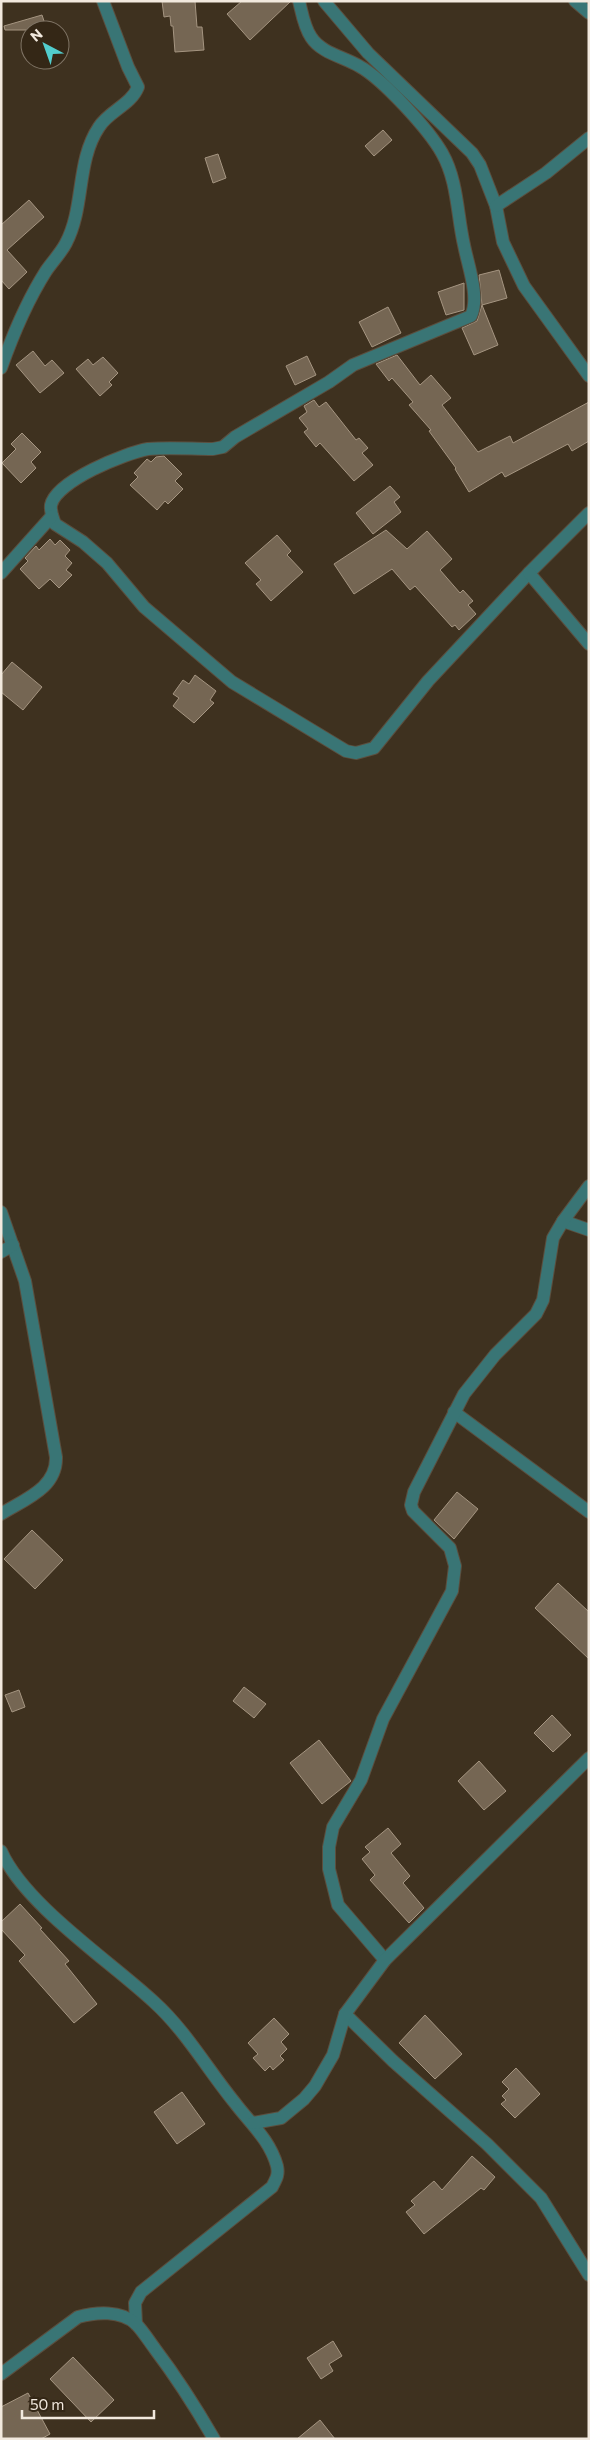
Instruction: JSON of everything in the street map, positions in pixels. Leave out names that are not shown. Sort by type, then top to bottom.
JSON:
[{"type":"street","points":[[1,368],[14,330],[30,299],[46,270],[66,244],[74,221],[87,150],[99,125],[135,96],[138,87],[128,67],[103,1]]},
{"type":"street","points":[[298,1],[311,38],[323,49],[360,66],[382,83],[434,141],[443,154],[454,184],[473,290],[474,310],[471,316],[353,366],[330,382],[235,437],[223,447],[213,449],[149,449],[124,455],[78,477],[54,499],[51,506],[52,516],[60,528],[83,542],[107,563],[144,607],[232,682],[346,751],[356,753],[374,748],[428,681],[529,572],[589,513]]},
{"type":"street","points":[[324,1],[368,53],[472,153],[480,165],[496,206],[503,242],[524,286],[589,376]]},
{"type":"street","points":[[576,1],[589,13]]},
{"type":"street","points":[[496,206],[539,178],[589,138]]},
{"type":"street","points":[[1,573],[52,516]]},
{"type":"street","points":[[529,572],[589,644]]},
{"type":"street","points":[[385,1960],[338,1905],[329,1869],[329,1847],[333,1827],[361,1780],[384,1719],[452,1591],[456,1566],[450,1548],[419,1518],[411,1505],[414,1492],[464,1394],[495,1355],[536,1314],[543,1300],[553,1238],[589,1186]]},
{"type":"street","points":[[1,1212],[25,1281],[56,1458],[56,1469],[50,1483],[1,1514]]},
{"type":"street","points":[[563,1221],[589,1230]]},
{"type":"street","points":[[1,1252],[13,1245]]},
{"type":"street","points":[[454,1412],[589,1512]]},
{"type":"street","points":[[253,2123],[281,2118],[304,2099],[315,2086],[333,2055],[345,2014],[385,1960],[589,1758]]},
{"type":"street","points":[[1,1851],[7,1865],[46,1909],[156,2003],[253,2123],[270,2150],[277,2166],[278,2178],[260,2197],[141,2292],[135,2303],[136,2324]]},
{"type":"street","points":[[345,2014],[393,2061],[487,2144],[541,2198],[589,2275]]},
{"type":"street","points":[[1,2374],[78,2317],[92,2313],[107,2313],[136,2324],[169,2367],[214,2439]]},
{"type":"building","points":[[162,1],[195,1],[197,27],[202,27],[204,50],[175,52],[173,26],[171,26],[170,16],[164,17]]},
{"type":"building","points":[[242,1],[291,1],[250,40],[227,14]]},
{"type":"building","points":[[42,15],[44,20],[25,20]]},
{"type":"building","points":[[20,21],[20,30],[5,30],[4,26]]},
{"type":"building","points":[[383,130],[392,140],[374,156],[365,146]]},
{"type":"building","points":[[218,154],[226,178],[213,183],[205,158]]},
{"type":"building","points":[[29,200],[44,217],[7,250],[27,272],[9,289],[1,280],[1,225]]},
{"type":"building","points":[[499,270],[507,298],[482,305],[479,275]]},
{"type":"building","points":[[464,283],[464,310],[446,315],[438,292]]},
{"type":"building","points":[[482,305],[498,345],[474,355],[462,328],[477,321]]},
{"type":"building","points":[[388,307],[401,333],[372,347],[359,322]]},
{"type":"building","points":[[33,351],[45,366],[52,360],[64,373],[40,393],[16,365]]},
{"type":"building","points":[[397,355],[420,385],[431,375],[451,398],[442,405],[478,452],[510,436],[513,443],[589,402],[589,441],[572,451],[568,444],[505,477],[502,472],[469,492],[456,468],[429,431],[431,430],[409,405],[413,402],[392,378],[389,381],[376,364]]},
{"type":"building","points":[[307,356],[316,375],[295,385],[286,366]]},
{"type":"building","points":[[103,357],[118,373],[109,382],[112,385],[100,396],[76,369],[88,359],[93,365]]},
{"type":"building","points":[[314,400],[319,407],[326,402],[356,440],[359,438],[368,448],[362,453],[373,465],[354,481],[320,443],[316,447],[304,432],[308,429],[299,418],[307,412],[304,406]]},
{"type":"building","points":[[22,433],[41,452],[31,462],[36,468],[21,483],[2,463],[16,449],[11,444]]},
{"type":"building","points":[[164,456],[182,474],[175,481],[183,489],[168,504],[165,501],[157,510],[130,485],[138,477],[134,473],[147,459],[151,462],[156,457]]},
{"type":"building","points":[[390,486],[400,497],[394,502],[401,512],[373,534],[356,513]]},
{"type":"building","points":[[386,530],[407,549],[427,531],[452,559],[440,570],[460,593],[463,590],[473,601],[468,605],[476,614],[459,630],[455,625],[452,627],[415,586],[410,590],[392,569],[354,594],[334,564]]},
{"type":"building","points":[[277,535],[291,551],[287,555],[303,572],[271,601],[256,584],[261,580],[245,563]]},
{"type":"building","points":[[50,539],[55,545],[60,540],[70,550],[65,556],[72,563],[66,570],[72,575],[59,588],[50,579],[39,589],[20,569],[28,561],[25,558],[36,546],[39,550]]},
{"type":"building","points":[[12,662],[42,687],[23,710],[1,692],[1,675]]},
{"type":"building","points":[[195,675],[216,691],[210,700],[214,703],[194,723],[173,706],[179,698],[173,694],[183,680],[189,684]]},
{"type":"building","points":[[457,1492],[478,1509],[454,1539],[434,1520]]},
{"type":"building","points":[[32,1530],[63,1560],[35,1589],[4,1559]]},
{"type":"building","points":[[558,1583],[589,1612],[589,1659],[535,1608]]},
{"type":"building","points":[[244,1687],[266,1704],[254,1718],[233,1701]]},
{"type":"building","points":[[19,1690],[25,1707],[12,1712],[5,1695]]},
{"type":"building","points":[[552,1715],[571,1735],[553,1752],[534,1733]]},
{"type":"building","points":[[319,1740],[351,1781],[322,1804],[290,1763]]},
{"type":"building","points":[[479,1761],[506,1791],[484,1810],[458,1781]]},
{"type":"building","points":[[388,1828],[401,1844],[391,1853],[410,1876],[403,1883],[424,1908],[409,1923],[370,1880],[375,1875],[362,1859],[370,1852],[365,1847]]},
{"type":"building","points":[[20,1904],[69,1961],[65,1964],[97,2004],[74,2023],[19,1961],[25,1955],[1,1929],[1,1922]]},
{"type":"building","points":[[425,2015],[462,2054],[435,2079],[399,2043]]},
{"type":"building","points":[[274,2018],[289,2034],[281,2042],[287,2049],[280,2056],[284,2060],[273,2070],[270,2066],[265,2071],[253,2058],[258,2054],[248,2043]]},
{"type":"building","points":[[516,2068],[540,2094],[515,2118],[501,2104],[506,2100],[502,2096],[509,2089],[502,2082]]},
{"type":"building","points":[[182,2092],[205,2124],[177,2144],[154,2112]]},
{"type":"building","points":[[472,2156],[495,2177],[484,2190],[481,2188],[424,2234],[406,2212],[415,2205],[411,2201],[434,2181],[442,2190]]},
{"type":"building","points":[[333,2341],[342,2356],[329,2364],[333,2371],[321,2379],[307,2358]]},
{"type":"building","points":[[73,2357],[114,2400],[91,2422],[50,2379]]},
{"type":"building","points":[[28,2393],[50,2434],[41,2439],[1,2439],[1,2407]]},
{"type":"building","points":[[320,2420],[335,2439],[297,2439]]}]
